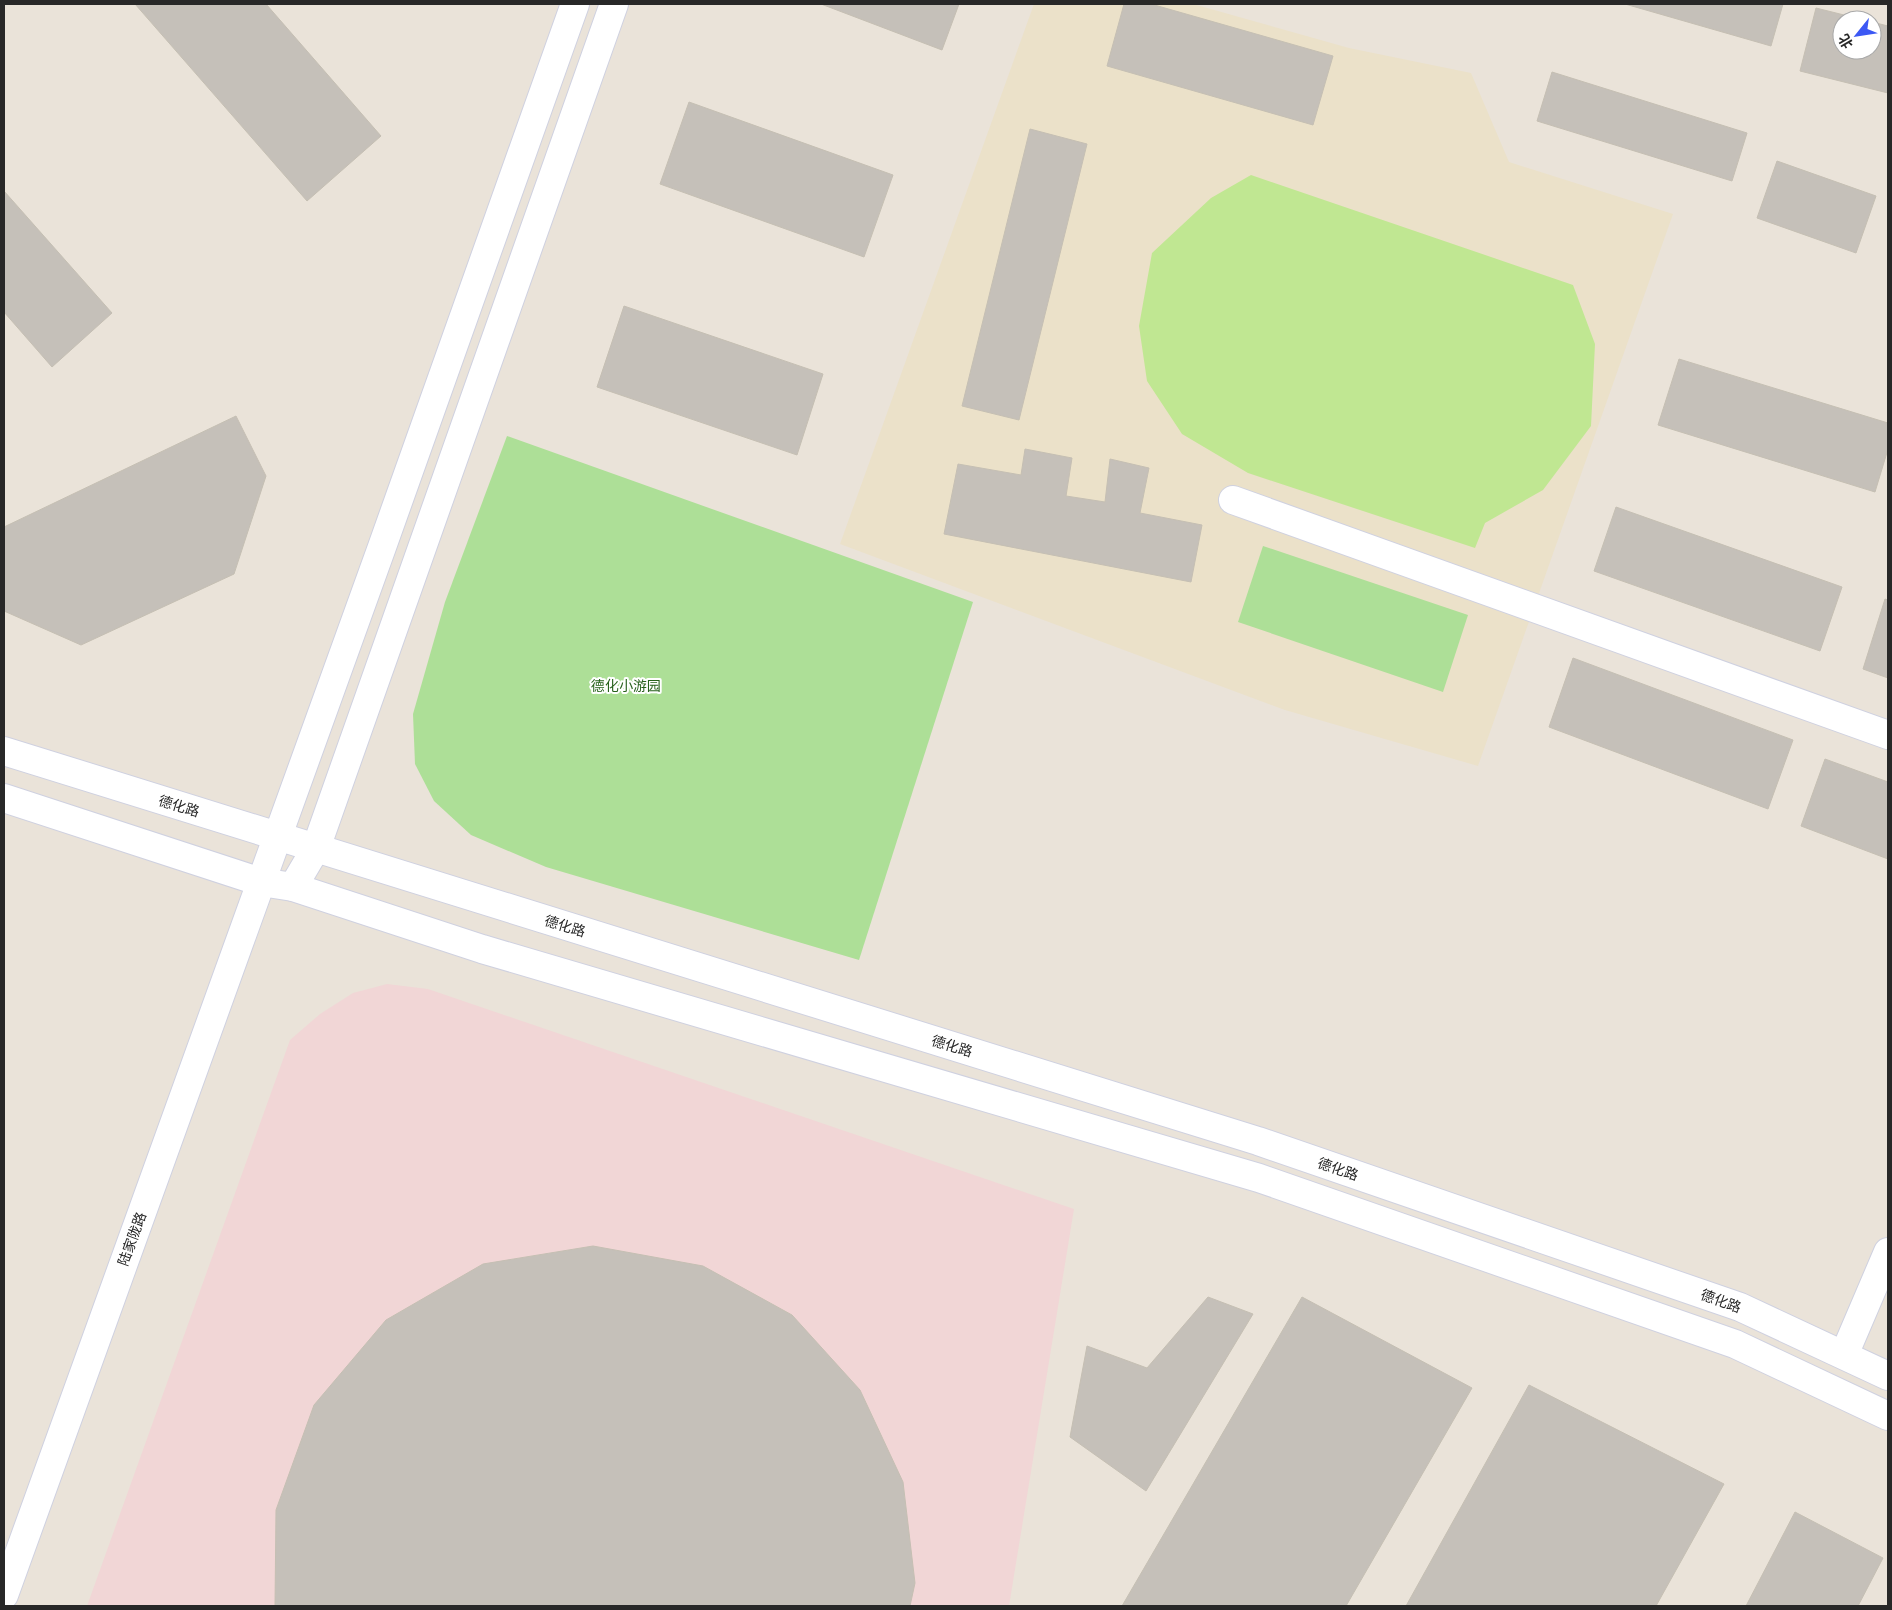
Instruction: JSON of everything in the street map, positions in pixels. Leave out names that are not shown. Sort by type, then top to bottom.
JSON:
[{"type":"main road","name":"陆家陇路","points":[[4,1595],[575,4]]},
{"type":"main road","points":[[293,886],[316,848],[614,4]]},
{"type":"main road","points":[[1233,500],[1888,735]]},
{"type":"main road","name":"德化路","points":[[4,751],[1258,1141],[1740,1307],[1888,1376]]},
{"type":"main road","points":[[4,798],[261,882],[293,886],[482,950],[1259,1178],[1735,1344],[1888,1416]]},
{"type":"main road","points":[[1844,1355],[1888,1252]]},
{"type":"shaded area","points":[[1034,4],[1193,4],[1349,48],[1471,73],[1509,162],[1673,214],[1478,766],[1285,710],[840,544]]},
{"type":"shaded area","points":[[387,984],[428,989],[1074,1209],[1009,1606],[87,1606],[290,1040],[320,1014],[353,993]]},
{"type":"green space","points":[[1251,175],[1573,285],[1595,344],[1591,426],[1543,490],[1485,523],[1475,548],[1248,473],[1182,434],[1147,381],[1139,326],[1152,253],[1211,198]]},
{"type":"green space","name":"德化小游园","points":[[507,436],[973,602],[859,960],[546,867],[471,835],[434,801],[415,764],[413,714],[445,602]]},
{"type":"green space","points":[[1263,546],[1468,615],[1443,692],[1238,622]]},
{"type":"building","points":[[135,4],[266,4],[381,136],[307,201]]},
{"type":"building","points":[[821,4],[959,4],[942,50]]},
{"type":"building","points":[[1124,4],[1151,4],[1333,56],[1313,125],[1107,66]]},
{"type":"building","points":[[1625,4],[1783,4],[1771,46]]},
{"type":"building","points":[[1816,8],[1832,12],[1832,60],[1882,60],[1882,24],[1888,26],[1888,93],[1800,71]]},
{"type":"building","points":[[1552,72],[1747,133],[1732,181],[1537,121]]},
{"type":"building","points":[[689,102],[893,175],[864,257],[660,184]]},
{"type":"building","points":[[1030,129],[1087,144],[1019,420],[962,406]]},
{"type":"building","points":[[1777,161],[1876,196],[1856,253],[1757,218]]},
{"type":"building","points":[[4,191],[112,313],[52,367],[4,312]]},
{"type":"building","points":[[624,306],[823,374],[797,455],[597,387]]},
{"type":"building","points":[[1679,359],[1888,423],[1888,449],[1875,492],[1658,425]]},
{"type":"building","points":[[236,416],[266,476],[234,574],[81,645],[4,611],[4,527]]},
{"type":"building","points":[[1025,449],[1072,458],[1066,496],[1105,502],[1110,459],[1149,468],[1140,513],[1202,525],[1191,582],[944,534],[958,464],[1021,475]]},
{"type":"building","points":[[1616,507],[1842,587],[1820,651],[1594,571]]},
{"type":"building","points":[[1885,599],[1888,600],[1888,678],[1863,669]]},
{"type":"building","points":[[1573,658],[1793,740],[1768,809],[1549,727]]},
{"type":"building","points":[[1825,759],[1888,782],[1888,859],[1801,826]]},
{"type":"building","points":[[593,1246],[703,1266],[792,1315],[860,1390],[903,1482],[915,1583],[910,1606],[275,1606],[276,1510],[314,1405],[386,1320],[483,1264]]},
{"type":"building","points":[[1208,1297],[1253,1314],[1146,1491],[1070,1437],[1087,1346],[1147,1368]]},
{"type":"building","points":[[1302,1297],[1472,1388],[1346,1606],[1122,1606]]},
{"type":"building","points":[[1529,1385],[1724,1484],[1656,1606],[1406,1606]]},
{"type":"building","points":[[1795,1512],[1883,1558],[1858,1606],[1746,1606]]}]
